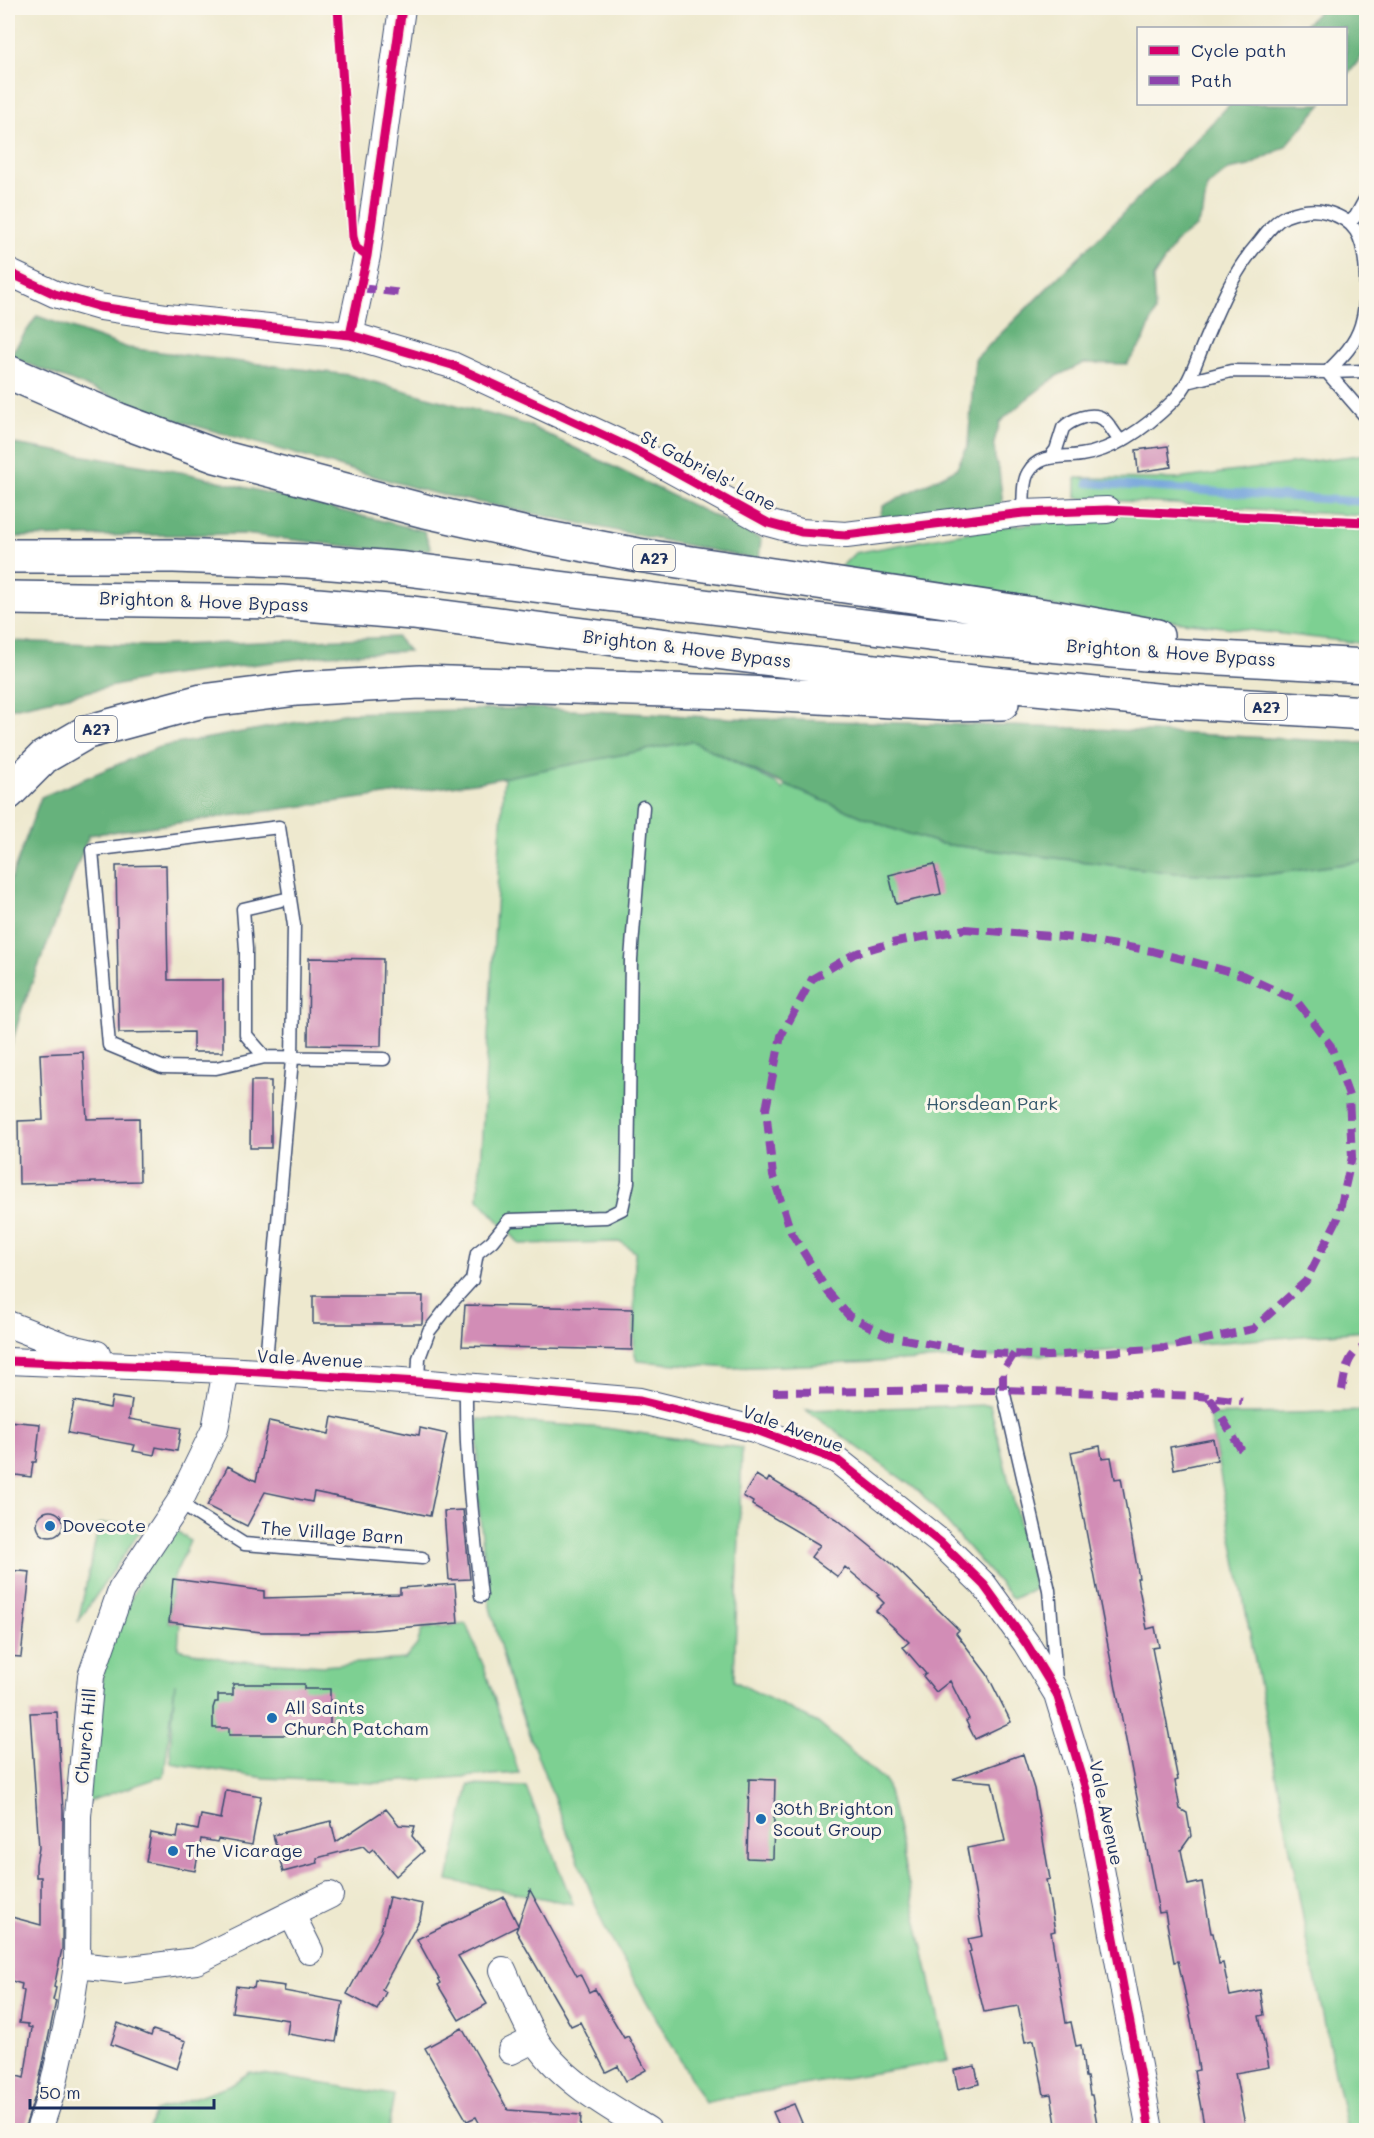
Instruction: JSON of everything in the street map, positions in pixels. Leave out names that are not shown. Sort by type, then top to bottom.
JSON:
[{"type":"highway","name":"A27","points":[[8,372],[119,420],[216,456],[468,521],[638,555],[1053,617],[1300,661]]},
{"type":"highway","name":"Brighton & Hove Bypass","points":[[8,556],[174,556],[308,561],[406,569],[929,634],[1146,654],[1366,666]]},
{"type":"highway","name":"Brighton & Hove Bypass","points":[[8,598],[281,602],[402,612],[762,658],[1166,701],[1366,713]]},
{"type":"highway","name":"A27","points":[[8,793],[44,757],[87,732],[202,701],[297,689],[420,682],[728,692],[946,704],[1166,701]]},
{"type":"street","points":[[350,335],[367,256],[402,8]]},
{"type":"street","name":"St Gabriels' Lane","points":[[8,272],[54,294],[100,307],[350,335],[405,350],[462,370],[633,449],[768,523],[801,532],[866,534],[1023,513],[1107,510]]},
{"type":"street","name":"Vale Avenue","points":[[8,1324],[67,1347],[144,1366]]},
{"type":"street","name":"Vale Avenue","points":[[8,1361],[226,1370],[418,1382],[640,1401],[754,1429],[837,1460],[940,1542],[984,1585],[1026,1643],[1058,1694],[1086,1789],[1150,2130]]},
{"type":"street","name":"Church Hill","points":[[39,2130],[52,2091],[70,2011],[77,1965],[78,1816],[91,1676],[121,1590],[179,1503],[215,1429],[226,1370]]},
{"type":"street","points":[[77,1965],[123,1971],[196,1961],[330,1895]]},
{"type":"street","points":[[292,1915],[310,1951]]},
{"type":"street","points":[[503,1970],[535,2039],[555,2064],[599,2101],[648,2130]]},
{"type":"street","points":[[511,2051],[535,2039]]},
{"type":"lane","points":[[1349,223],[1356,216],[1366,198]]},
{"type":"lane","points":[[1052,455],[1082,455],[1100,451],[1121,441],[1175,399],[1187,382],[1223,298],[1249,253],[1284,217],[1302,211],[1318,210],[1335,214],[1349,223],[1356,231],[1362,250],[1366,280],[1361,324],[1346,354],[1327,372]]},
{"type":"lane","points":[[1187,382],[1231,371],[1366,371]]},
{"type":"lane","points":[[1327,372],[1366,417]]},
{"type":"lane","points":[[1023,513],[1027,473],[1056,450],[1063,428],[1084,417],[1102,418],[1121,441]]},
{"type":"lane","points":[[418,1382],[419,1358],[429,1331],[472,1280],[477,1253],[492,1241],[509,1220],[606,1217],[622,1209],[628,1182],[631,959],[643,807]]},
{"type":"lane","points":[[265,1373],[292,1059],[294,925],[279,827],[92,850],[109,1045],[162,1067],[216,1068],[265,1057],[292,1059],[384,1059]]},
{"type":"lane","points":[[265,1057],[246,1035],[246,949],[243,909],[290,898]]},
{"type":"lane","points":[[466,1386],[471,1501],[481,1596]]},
{"type":"lane","points":[[1004,1390],[1049,1590],[1058,1694]]},
{"type":"lane","name":"The Village Barn","points":[[179,1503],[244,1544],[422,1558]]},
{"type":"green space","points":[[1322,8],[1352,8],[1360,12],[1366,23],[1366,51],[1347,76],[1347,27],[1303,27]]},
{"type":"green space","points":[[1229,105],[1321,105],[1285,147],[1249,166],[1228,170],[1207,187],[1203,212],[1196,227],[1177,240],[1153,278],[1155,312],[1144,340],[1127,364],[1084,363],[1057,376],[1000,422],[994,442],[1003,506],[878,522],[883,506],[956,469],[968,445],[975,359],[1171,166]]},
{"type":"green space","points":[[37,316],[128,348],[349,375],[528,425],[761,539],[759,560],[433,493],[168,418],[9,357]]},
{"type":"green space","points":[[8,443],[186,473],[424,531],[431,549],[404,553],[244,534],[8,537]]},
{"type":"green space","points":[[1366,454],[1366,516],[1076,498],[1076,478],[1176,479]]},
{"type":"green space","points":[[1121,514],[1303,524],[1366,531],[1366,644],[828,580],[855,553],[991,528]]},
{"type":"green space","points":[[397,637],[409,651],[327,655],[151,678],[8,709],[8,641],[151,646]]},
{"type":"green space","points":[[533,708],[729,718],[1076,728],[1366,743],[1366,861],[1256,876],[1177,873],[942,844],[890,828],[785,785],[692,741],[481,782],[89,835],[22,1009],[8,1057],[8,887],[41,797],[159,747],[348,713]]},
{"type":"green space","name":"Horsdean Park","points":[[692,741],[774,782],[783,790],[785,785],[890,828],[942,844],[1177,873],[1256,876],[1366,861],[1366,1331],[1066,1354],[731,1368],[637,1361],[634,1350],[635,1252],[621,1242],[520,1244],[478,1199],[504,777]]},
{"type":"green space","points":[[990,1405],[1035,1588],[1013,1599],[920,1492],[806,1410]]},
{"type":"green space","points":[[1366,1411],[1366,2130],[1347,2130],[1307,1939],[1209,1415]]},
{"type":"green space","points":[[478,1419],[605,1428],[742,1448],[734,1681],[818,1723],[886,1782],[948,2061],[705,2103],[606,1931],[512,1691],[490,1607],[477,1491]]},
{"type":"green space","points":[[99,1524],[145,1524],[78,1622]]},
{"type":"green space","points":[[176,1530],[190,1541],[173,1579],[169,1622],[180,1623],[178,1649],[229,1660],[323,1666],[405,1659],[417,1645],[422,1629],[466,1624],[484,1667],[519,1773],[376,1783],[265,1778],[171,1763],[175,1683],[164,1776],[86,1802],[104,1664],[120,1621],[145,1570]]},
{"type":"green space","points":[[469,1785],[526,1787],[573,1904],[448,1880]]},
{"type":"green space","points":[[250,2072],[394,2095],[388,2130],[148,2130],[155,2111],[230,2085]]},
{"type":"building","points":[[1168,446],[1171,467],[1138,472],[1136,450]]},
{"type":"building","points":[[934,864],[941,894],[896,904],[889,875]]},
{"type":"building","points":[[166,865],[168,980],[223,980],[223,1052],[193,1052],[193,1032],[119,1033],[116,866]]},
{"type":"building","points":[[309,958],[383,959],[381,1046],[308,1045]]},
{"type":"building","points":[[83,1052],[87,1119],[139,1118],[140,1181],[19,1184],[18,1121],[43,1120],[40,1054]]},
{"type":"building","points":[[251,1081],[271,1081],[271,1148],[250,1148]]},
{"type":"building","points":[[313,1296],[423,1296],[422,1324],[313,1324]]},
{"type":"building","points":[[465,1305],[633,1309],[632,1350],[462,1346]]},
{"type":"building","points":[[112,1397],[132,1400],[129,1419],[181,1428],[177,1451],[156,1447],[154,1455],[133,1451],[135,1445],[68,1433],[74,1401],[110,1408]]},
{"type":"building","points":[[332,1417],[419,1435],[420,1428],[447,1434],[430,1516],[314,1492],[312,1502],[265,1492],[247,1526],[207,1506],[228,1466],[256,1481],[269,1421],[329,1434]]},
{"type":"building","points":[[8,1421],[40,1424],[36,1462],[33,1462],[31,1477],[8,1474]]},
{"type":"building","points":[[1213,1439],[1217,1460],[1174,1469],[1170,1447]]},
{"type":"building","points":[[1100,1446],[1102,1458],[1111,1457],[1115,1479],[1121,1478],[1147,1629],[1155,1627],[1159,1647],[1152,1648],[1178,1780],[1175,1781],[1180,1809],[1187,1813],[1191,1836],[1181,1850],[1188,1885],[1202,1882],[1211,1933],[1213,1933],[1219,1964],[1223,1963],[1230,1996],[1260,1990],[1264,2015],[1259,2016],[1269,2067],[1235,2073],[1246,2130],[1205,2130],[1194,2071],[1199,2070],[1191,2020],[1178,1961],[1174,1962],[1165,1912],[1159,1913],[1071,1452]]},
{"type":"building","points":[[756,1475],[767,1482],[769,1478],[837,1519],[891,1563],[959,1630],[956,1633],[987,1674],[1011,1722],[975,1739],[966,1721],[969,1719],[950,1681],[936,1692],[923,1676],[926,1674],[903,1647],[909,1642],[876,1611],[884,1603],[877,1596],[879,1595],[845,1567],[838,1577],[811,1557],[820,1545],[752,1505],[753,1502],[743,1496]]},
{"type":"building","points":[[463,1510],[470,1579],[449,1580],[444,1511]]},
{"type":"building","name":"Dovecote","points":[[50,1511],[59,1515],[63,1524],[59,1533],[50,1537],[41,1533],[37,1524],[41,1515]]},
{"type":"building","points":[[8,1570],[30,1572],[21,1657],[8,1656]]},
{"type":"building","points":[[173,1579],[264,1591],[264,1598],[400,1594],[400,1588],[455,1584],[458,1623],[373,1630],[262,1632],[169,1622]]},
{"type":"building","name":"All Saints Church Patcham","points":[[233,1684],[304,1684],[304,1689],[330,1689],[330,1730],[299,1730],[299,1735],[229,1735],[229,1728],[213,1728],[213,1708],[215,1702],[218,1702],[218,1695],[233,1695]]},
{"type":"building","points":[[57,1712],[63,1811],[62,1949],[54,1987],[56,1988],[53,2000],[56,2001],[38,2087],[24,2130],[8,2130],[8,2106],[17,2076],[24,2078],[32,2028],[28,2027],[28,2024],[19,2023],[24,1991],[21,1989],[22,1984],[8,1980],[8,1916],[41,1925],[41,1877],[36,1877],[39,1848],[30,1713]]},
{"type":"building","points":[[1023,1754],[1034,1789],[1050,1879],[1046,1880],[1055,1931],[1051,1932],[1066,2023],[1071,2022],[1076,2046],[1081,2045],[1085,2077],[1087,2077],[1090,2095],[1092,2095],[1098,2130],[1068,2130],[1066,2123],[1056,2124],[1051,2094],[1044,2095],[1034,2040],[1025,2042],[1018,2006],[984,2012],[969,1952],[971,1951],[968,1939],[983,1936],[967,1848],[1005,1841],[992,1782],[953,1779]]},
{"type":"building","name":"30th Brighton Scout Group","points":[[749,1779],[775,1780],[773,1859],[747,1858]]},
{"type":"building","points":[[226,1790],[261,1796],[252,1845],[218,1839],[217,1842],[201,1839],[195,1871],[146,1862],[151,1833],[177,1838],[179,1826],[198,1830],[201,1815],[221,1819]]},
{"type":"building","points":[[386,1809],[399,1825],[415,1826],[412,1836],[424,1851],[396,1876],[373,1849],[369,1852],[363,1846],[317,1858],[318,1863],[283,1872],[273,1835],[331,1821],[336,1842]]},
{"type":"building","points":[[530,1890],[577,1976],[580,1974],[589,1992],[595,1989],[624,2038],[628,2036],[646,2070],[626,2081],[618,2066],[606,2072],[580,2022],[571,2026],[516,1931],[518,1926],[458,1956],[487,2004],[459,2020],[438,1985],[441,1983],[417,1939],[504,1897],[518,1925]]},
{"type":"building","points":[[389,1897],[423,1904],[420,1919],[382,1989],[386,1992],[377,2010],[347,1994],[381,1931]]},
{"type":"building","points":[[255,1982],[285,1986],[284,1991],[343,2002],[336,2042],[287,2034],[289,2020],[232,2012],[236,1986],[254,1988]]},
{"type":"building","points":[[118,2023],[151,2036],[153,2030],[186,2041],[177,2069],[111,2044]]},
{"type":"building","points":[[462,2028],[508,2110],[581,2115],[580,2130],[483,2130],[476,2117],[467,2121],[425,2048]]},
{"type":"building","points":[[975,2066],[979,2084],[958,2089],[954,2070]]},
{"type":"building","points":[[794,2104],[805,2130],[781,2130],[773,2112]]},
{"type":"waterway","points":[[1088,483],[1366,502]]},
{"type":"marked path","points":[[360,288],[402,293]]},
{"type":"marked path","points":[[965,929],[1075,938],[1152,951],[1242,975],[1296,1000],[1331,1046],[1349,1096],[1352,1157],[1338,1218],[1306,1281],[1253,1329],[1165,1348],[1048,1356],[974,1352],[888,1336],[849,1316],[828,1292],[791,1232],[773,1176],[766,1109],[781,1036],[812,979],[854,954],[891,943],[965,929]]},
{"type":"marked path","points":[[1342,1390],[1351,1358],[1360,1349],[1366,1347]]},
{"type":"marked path","points":[[1014,1354],[1003,1371],[1003,1390],[1200,1396],[1242,1401]]},
{"type":"marked path","points":[[773,1392],[1003,1390]]},
{"type":"marked path","points":[[1210,1398],[1242,1451]]},
{"type":"cycle path","points":[[338,8],[353,237],[356,248],[367,256]]},
{"type":"cycle path","points":[[350,335],[367,256],[402,8]]},
{"type":"cycle path","points":[[8,272],[55,294],[100,307],[167,317],[350,335],[452,365],[633,449],[768,523],[801,532],[846,535],[1023,513],[1107,510],[1366,522]]},
{"type":"cycle path","points":[[8,1361],[226,1370],[418,1382],[640,1401],[754,1429],[837,1460],[940,1542],[984,1585],[1026,1643],[1057,1694],[1086,1789],[1150,2130]]},
{"type":"place","name":"Dovecote","points":[[50,1526]]},
{"type":"place","name":"All Saints Church Patcham","points":[[272,1718]]},
{"type":"place","name":"30th Brighton Scout Group","points":[[761,1819]]},
{"type":"place","name":"The Vicarage","points":[[173,1851]]}]
